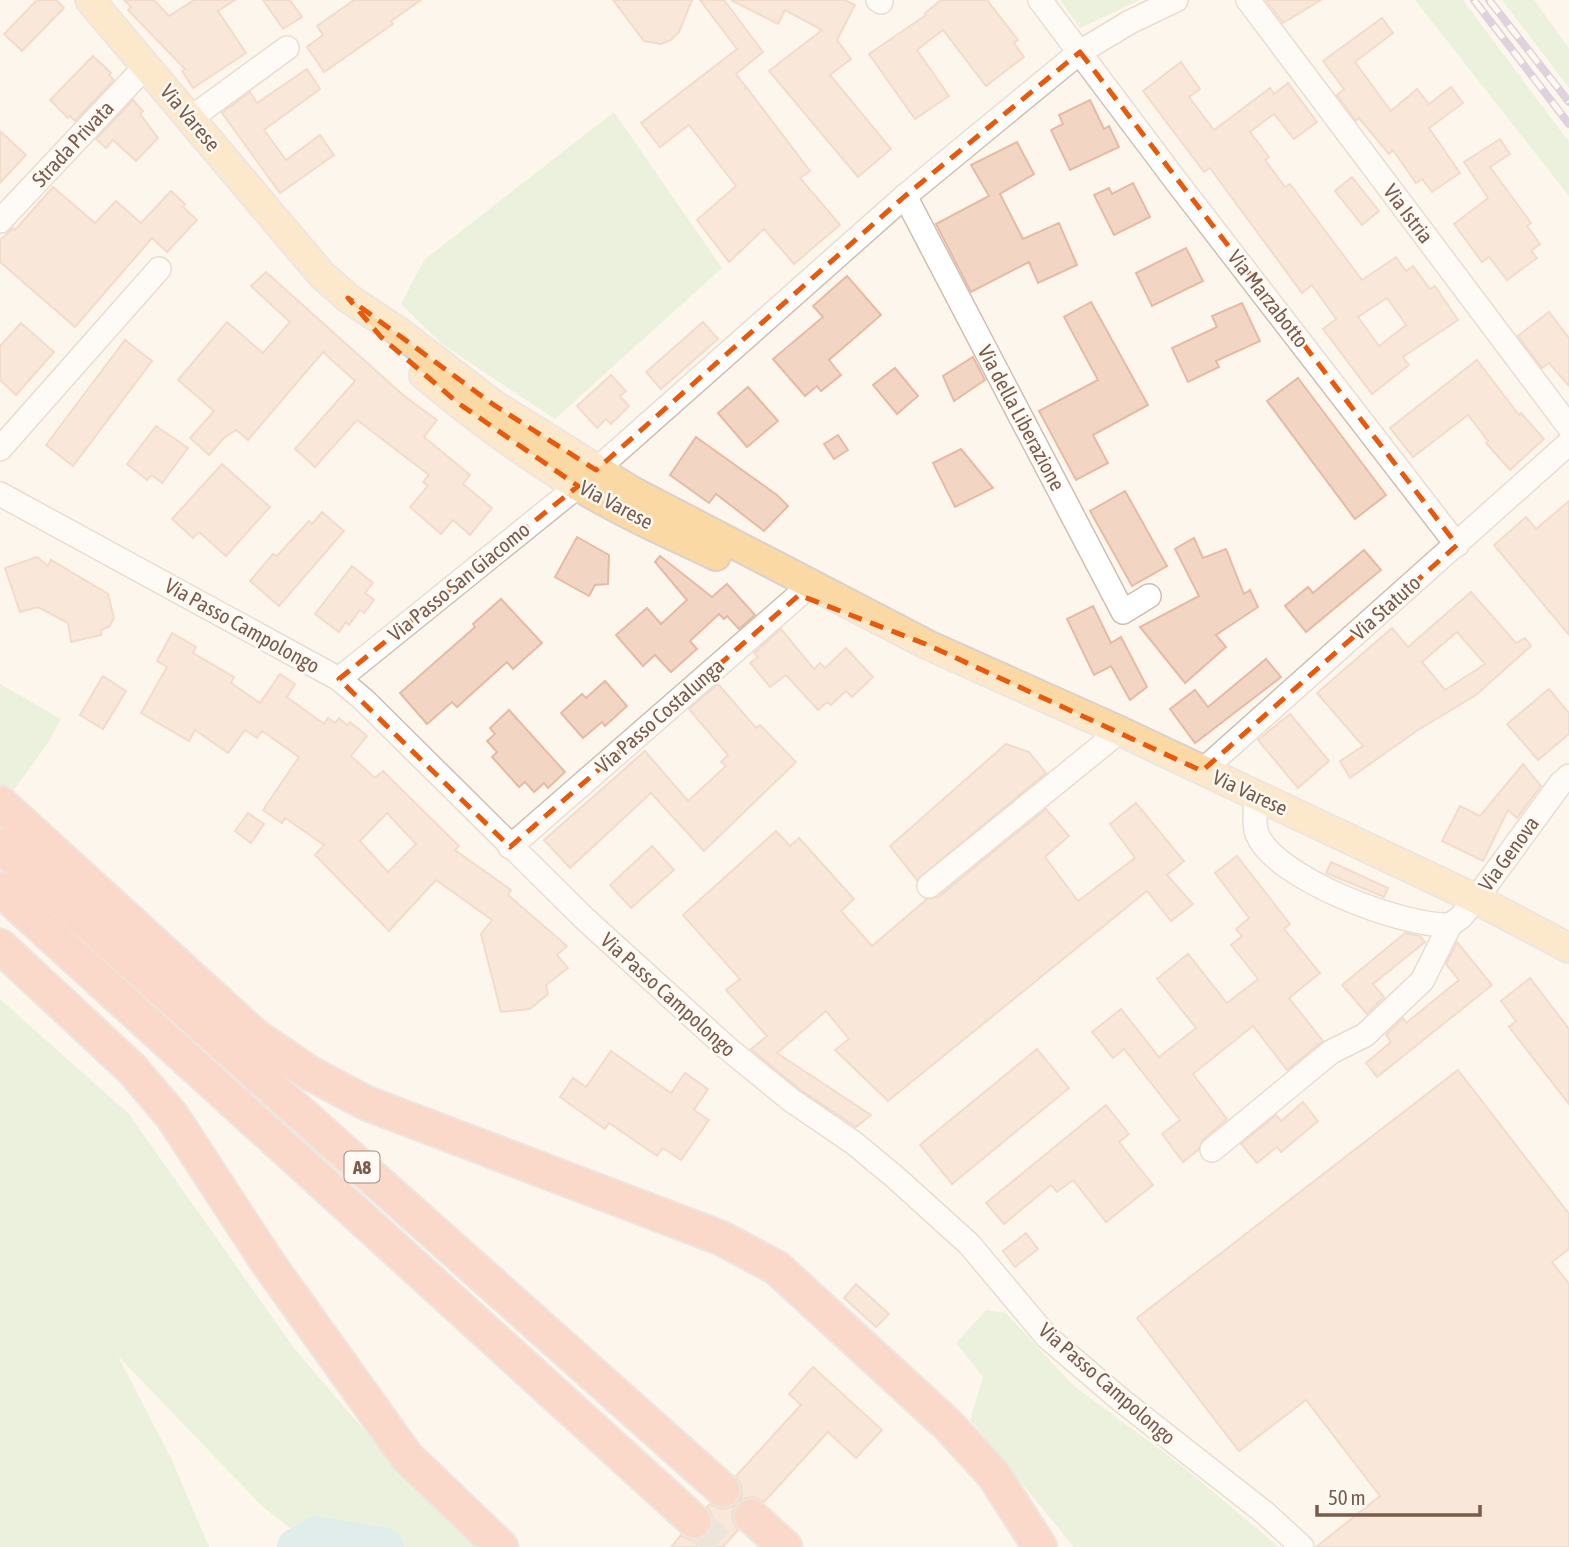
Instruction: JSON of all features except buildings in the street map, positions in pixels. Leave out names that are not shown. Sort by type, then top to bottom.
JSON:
[{"type":"highway","points":[[0,803],[254,1035],[308,1072],[366,1103],[721,1238],[777,1268],[947,1424],[993,1474],[1040,1547]]},
{"type":"highway","name":"A8","points":[[0,845],[723,1490]]},
{"type":"highway","name":"A8","points":[[0,889],[694,1521]]},
{"type":"highway","points":[[0,946],[132,1069],[172,1116],[268,1263],[407,1457],[501,1547]]},
{"type":"highway","points":[[751,1516],[785,1547]]},
{"type":"main road","name":"Via Varese","points":[[90,0],[296,247],[348,298],[396,330],[587,478],[667,510],[804,588],[1120,731],[1476,899],[1569,948]]},
{"type":"street","name":"Via Marzabotto","points":[[1040,0],[1457,545]]},
{"type":"street","points":[[587,478],[905,196],[1080,52],[1130,22],[1176,0]]},
{"type":"street","name":"Via Istria","points":[[1248,0],[1569,427]]},
{"type":"street","points":[[191,118],[287,48]]},
{"type":"street","name":"Strada Privata","points":[[0,221],[146,66]]},
{"type":"street","name":"Via della Liberazione","points":[[905,196],[1123,612],[1149,596]]},
{"type":"street","points":[[0,449],[159,269]]},
{"type":"street","name":"Via Statuto","points":[[1202,771],[1569,443]]},
{"type":"street","name":"Via Passo San Giacomo","points":[[339,679],[587,478]]},
{"type":"street","name":"Via Passo Campolongo","points":[[0,494],[339,679],[364,700],[585,919],[726,1047],[791,1100],[854,1143],[969,1244],[1047,1337],[1121,1401],[1265,1513],[1302,1547]]},
{"type":"street","name":"Via Passo Costalunga","points":[[510,847],[804,588]]},
{"type":"street","points":[[929,886],[1120,731]]},
{"type":"street","name":"Via Genova","points":[[1212,1150],[1331,1052],[1365,1035],[1422,981],[1450,925],[1461,917],[1476,899],[1561,783],[1569,776]]},
{"type":"street","points":[[1256,796],[1256,832],[1262,843],[1286,864],[1337,895],[1363,906],[1412,921],[1450,925]]},
{"type":"highlighted area","points":[[1080,52],[1457,545],[1202,771],[928,645],[799,595],[510,847],[339,679],[578,486],[458,403],[381,337],[348,298],[494,405],[596,470],[905,196]]},
{"type":"green space","points":[[1060,0],[1140,0],[1080,28]]},
{"type":"green space","points":[[1415,0],[1463,0],[1569,142],[1569,196]]},
{"type":"green space","points":[[1502,0],[1534,0],[1569,48],[1569,88]]},
{"type":"green space","points":[[614,112],[722,268],[555,419],[443,345],[401,304],[424,260]]},
{"type":"green space","points":[[0,684],[61,719],[48,743],[11,794],[0,784]]},
{"type":"green space","points":[[0,999],[129,1114],[294,1348],[350,1414],[475,1547],[315,1547],[263,1507],[118,1356],[171,1458],[209,1547],[0,1547]]},
{"type":"green space","points":[[986,1310],[1006,1313],[1074,1386],[1181,1465],[1279,1547],[1074,1547],[970,1420],[983,1377],[956,1343]]},
{"type":"waterway","points":[[296,1547],[317,1535],[385,1547]]},
{"type":"tunnel","points":[[694,1521],[722,1547]]},
{"type":"railway","points":[[1474,0],[1569,124]]},
{"type":"railway","points":[[1489,0],[1569,102]]}]
